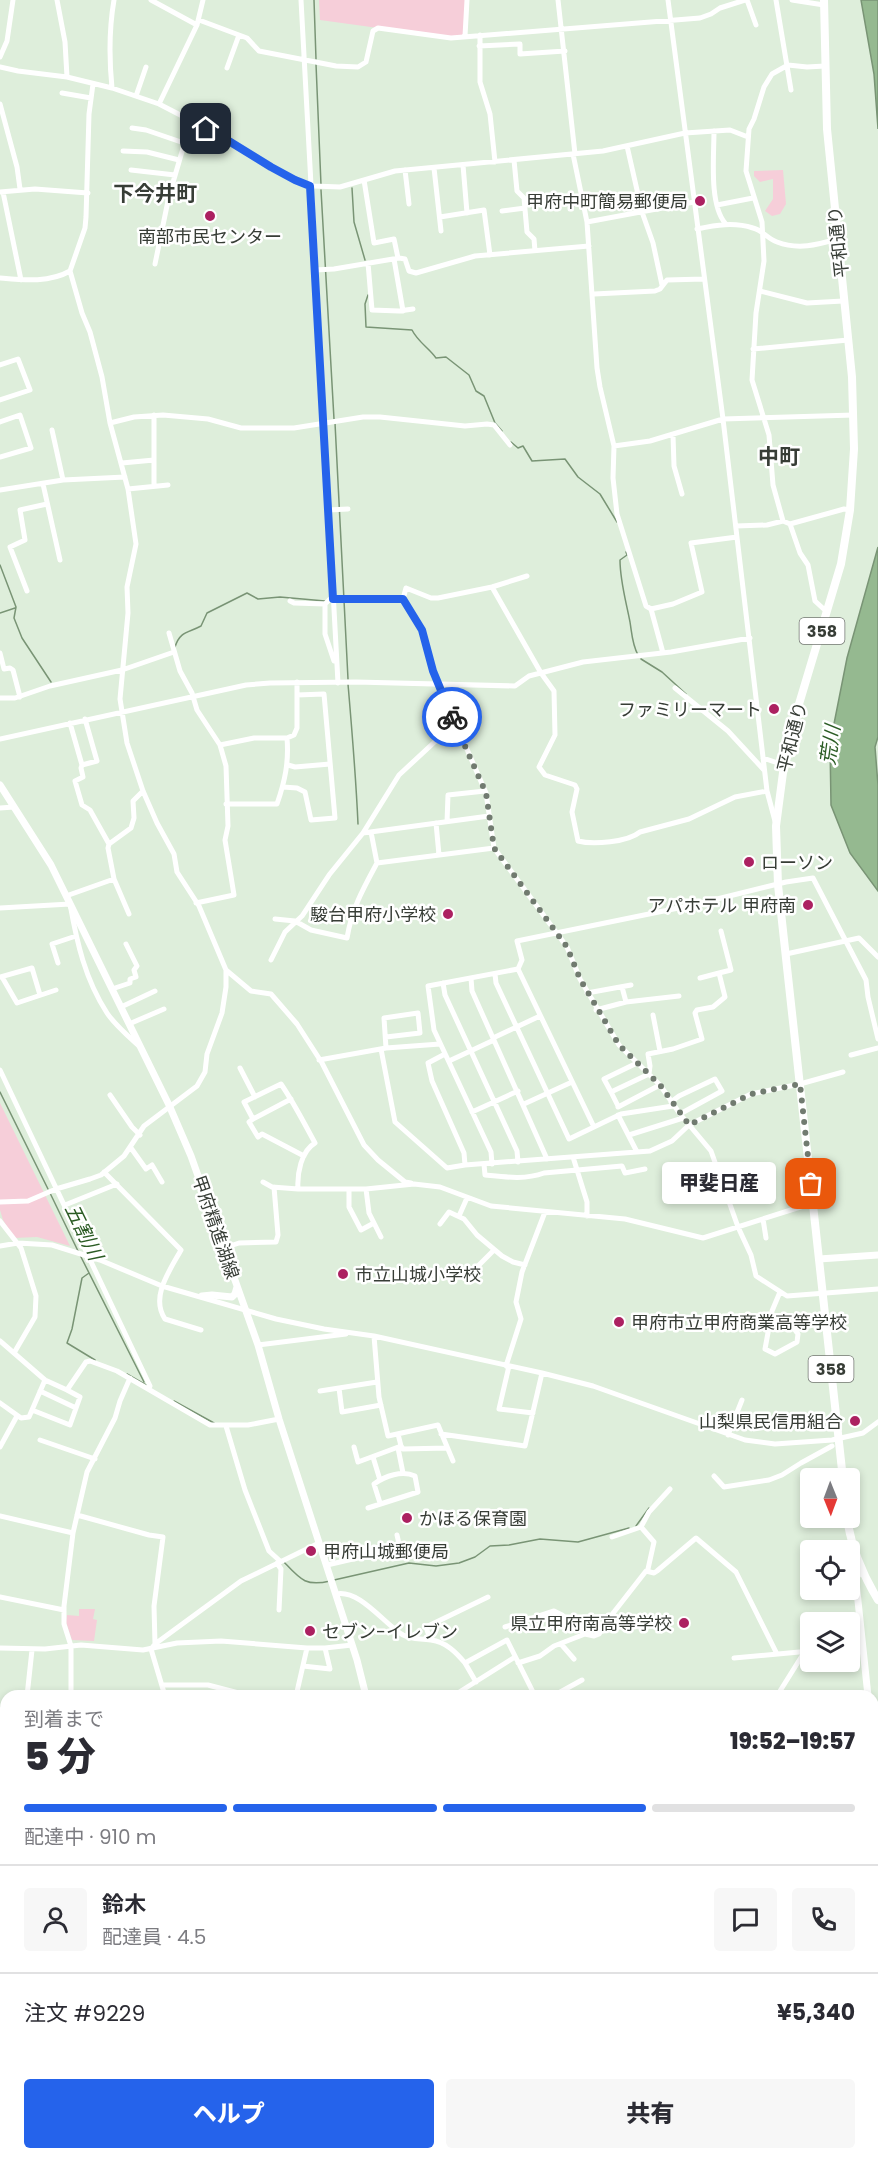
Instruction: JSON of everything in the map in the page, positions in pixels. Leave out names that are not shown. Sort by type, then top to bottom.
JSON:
[{"type":"highway","name":"平和通り","points":[[824,2],[827,129],[854,415],[850,510],[841,564],[793,724],[784,765],[776,826],[778,885],[842,1468]]},
{"type":"highway","points":[[849,1528],[862,1570],[878,1600]]},
{"type":"main road","name":"甲府精進湖線","points":[[0,785],[39,844],[66,896],[169,1105],[191,1156],[258,1345],[364,1690]]},
{"type":"main road","points":[[819,1259],[878,1255]]},
{"type":"main road","points":[[202,1296],[232,1297],[237,1287]]},
{"type":"main road","points":[[862,1570],[856,1576],[867,1690]]},
{"type":"street","points":[[0,57],[7,41],[14,0]]},
{"type":"street","points":[[57,0],[65,42],[67,76]]},
{"type":"street","points":[[112,88],[110,22],[114,0]]},
{"type":"street","points":[[151,0],[198,22],[247,38],[259,51],[322,64],[358,67],[366,62],[373,31],[378,28],[451,38],[699,18],[720,8],[746,0],[756,25]]},
{"type":"street","points":[[159,104],[198,22],[203,0]]},
{"type":"street","points":[[301,0],[336,599],[337,669]]},
{"type":"street","points":[[465,36],[467,0]]},
{"type":"street","points":[[558,0],[563,28],[574,154],[587,222],[600,387],[614,446],[613,477],[617,514],[640,590],[646,606],[651,609],[663,653]]},
{"type":"street","points":[[668,0],[723,419],[767,791],[776,826]]},
{"type":"street","points":[[776,0],[791,90]]},
{"type":"street","points":[[792,0],[824,2]]},
{"type":"street","points":[[227,68],[239,35]]},
{"type":"street","points":[[480,35],[480,82],[490,114],[495,162]]},
{"type":"street","points":[[479,46],[520,44],[520,54],[565,51]]},
{"type":"street","points":[[783,521],[772,485],[769,435],[752,380],[753,349],[764,272],[762,222],[746,171],[748,137],[770,76],[788,65],[807,68],[825,66]]},
{"type":"street","points":[[0,67],[67,76],[159,104],[219,135],[295,180],[312,186],[340,187],[378,175],[405,170],[574,154],[627,146],[685,133],[730,130],[748,137]]},
{"type":"street","points":[[136,96],[146,67]]},
{"type":"street","points":[[0,1202],[28,1201],[90,1179],[104,1172],[131,1148],[144,1126],[169,1105],[191,1092],[205,1072],[207,1054],[224,1002],[225,970],[196,903],[177,872],[174,855],[143,791],[127,743],[121,712],[128,587],[136,544],[128,489],[110,423],[102,377],[70,271],[85,228],[93,84]]},
{"type":"street","points":[[62,93],[91,98]]},
{"type":"street","points":[[0,104],[17,167],[20,189]]},
{"type":"street","points":[[155,264],[175,175],[191,121]]},
{"type":"street","points":[[132,128],[146,130],[184,143]]},
{"type":"street","points":[[714,131],[718,214],[725,223]]},
{"type":"street","points":[[627,146],[662,285]]},
{"type":"street","points":[[123,151],[147,152],[179,160]]},
{"type":"street","points":[[514,160],[518,190],[524,198],[526,232],[534,239],[536,250]]},
{"type":"street","points":[[463,165],[467,213]]},
{"type":"street","points":[[434,168],[441,231]]},
{"type":"street","points":[[131,170],[175,175]]},
{"type":"street","points":[[405,170],[409,204]]},
{"type":"street","points":[[364,180],[374,243],[394,238],[403,311]]},
{"type":"street","points":[[21,280],[2,192],[20,189],[88,193]]},
{"type":"street","points":[[717,205],[753,198]]},
{"type":"street","points":[[587,222],[694,202]]},
{"type":"street","points":[[502,211],[525,208]]},
{"type":"street","points":[[440,217],[484,210],[490,255]]},
{"type":"street","points":[[697,229],[725,223],[757,229],[777,242],[792,246],[820,245],[837,239]]},
{"type":"street","points":[[317,270],[396,258],[405,259],[409,271],[416,273],[460,258],[589,246]]},
{"type":"street","points":[[368,263],[372,310],[413,309]]},
{"type":"street","points":[[0,278],[21,280],[50,278],[70,271]]},
{"type":"street","points":[[594,294],[655,291],[660,289],[667,280],[704,279]]},
{"type":"street","points":[[760,291],[807,303],[843,301]]},
{"type":"street","points":[[753,349],[848,340]]},
{"type":"street","points":[[0,364],[18,359],[30,390],[0,400]]},
{"type":"street","points":[[0,422],[20,415],[31,448],[0,457]]},
{"type":"street","points":[[110,423],[154,415],[208,419],[241,428],[294,428],[380,417],[465,426],[494,425],[510,445]]},
{"type":"street","points":[[154,415],[154,486]]},
{"type":"street","points":[[614,446],[639,444],[723,419],[749,420],[765,417],[782,419],[854,415]]},
{"type":"street","points":[[52,430],[63,480]]},
{"type":"street","points":[[673,435],[674,466],[682,494]]},
{"type":"street","points":[[122,463],[154,460]]},
{"type":"street","points":[[0,490],[63,480],[125,477]]},
{"type":"street","points":[[43,484],[60,560]]},
{"type":"street","points":[[128,489],[168,484]]},
{"type":"street","points":[[27,591],[10,547],[25,540],[20,510],[46,504]]},
{"type":"street","points":[[330,510],[348,509]]},
{"type":"street","points":[[736,526],[767,525],[783,521],[790,524],[844,509],[850,510]]},
{"type":"street","points":[[790,524],[800,553],[808,565],[815,601],[827,612]]},
{"type":"street","points":[[651,609],[673,604],[702,592],[691,543],[737,537]]},
{"type":"street","points":[[527,576],[492,587],[431,598],[406,588],[403,599],[422,630],[433,671],[485,791],[494,848],[567,947],[596,1010],[619,1045],[660,1085],[681,1116],[711,1151],[738,1227],[751,1255],[756,1276],[787,1296],[878,1289]]},
{"type":"street","points":[[492,587],[541,673],[554,691],[555,735],[539,767],[545,775],[575,785],[578,789],[572,812],[578,841],[608,841],[633,837],[639,832],[689,819],[735,797],[767,791]]},
{"type":"street","points":[[341,682],[325,634],[325,604],[330,599],[403,599]]},
{"type":"street","points":[[290,601],[325,604]]},
{"type":"street","points":[[169,633],[180,671],[197,710],[220,745],[226,766],[228,826],[225,840],[234,895],[196,903]]},
{"type":"street","points":[[0,739],[246,685],[356,682],[514,686],[529,676],[583,662],[663,653],[750,638]]},
{"type":"street","points":[[0,698],[20,697],[50,686],[122,670],[174,652]]},
{"type":"street","points":[[0,653],[4,669],[13,670],[20,697]]},
{"type":"street","points":[[220,745],[254,738],[287,738],[294,735],[297,728],[297,682]]},
{"type":"street","points":[[675,688],[728,731],[765,771]]},
{"type":"street","points":[[283,787],[297,788],[305,792],[311,820],[335,818],[324,694],[297,695]]},
{"type":"street","points":[[82,765],[96,761],[85,719]]},
{"type":"street","points":[[70,723],[82,765],[82,777],[75,781],[82,805],[90,810],[109,844],[114,879],[129,914]]},
{"type":"street","points":[[271,960],[285,932],[302,916],[329,875],[363,833],[399,775],[455,723]]},
{"type":"street","points":[[226,804],[277,804],[288,765],[287,738]]},
{"type":"street","points":[[763,758],[784,765]]},
{"type":"street","points":[[288,765],[295,767],[330,764]]},
{"type":"street","points":[[109,844],[131,828],[134,818],[133,801],[143,791]]},
{"type":"street","points":[[447,822],[448,795],[485,791]]},
{"type":"street","points":[[0,808],[14,807]]},
{"type":"street","points":[[363,833],[489,816]]},
{"type":"street","points":[[436,823],[439,855]]},
{"type":"street","points":[[275,919],[295,921],[311,930],[348,938],[351,915],[377,863],[371,832]]},
{"type":"street","points":[[377,863],[494,848]]},
{"type":"street","points":[[594,1127],[518,969],[522,960],[518,941],[813,878],[866,980],[878,1039]]},
{"type":"street","points":[[66,896],[114,879]]},
{"type":"street","points":[[0,908],[70,904],[81,960],[108,1014],[141,1048]]},
{"type":"street","points":[[700,978],[731,970],[721,932]]},
{"type":"street","points":[[58,963],[52,944],[76,936]]},
{"type":"street","points":[[786,954],[859,938],[878,957]]},
{"type":"street","points":[[112,989],[130,983],[130,979],[136,977],[134,970],[137,966],[126,944]]},
{"type":"street","points":[[40,995],[32,968],[1,977],[17,1003],[56,990]]},
{"type":"street","points":[[492,1164],[491,1152],[434,1030],[428,986],[518,969]]},
{"type":"street","points":[[225,970],[251,990],[271,994],[297,1024],[319,1060],[364,1146],[405,1182],[440,1187],[491,1206],[625,1219],[702,1238],[813,1203]]},
{"type":"street","points":[[649,1074],[648,1054],[673,1049],[702,1039],[694,1013],[697,1010],[713,1007],[725,997],[719,973]]},
{"type":"street","points":[[495,974],[496,983],[569,1139],[619,1115],[672,1104],[679,1096],[715,1079],[722,1091],[681,1116],[629,1135]]},
{"type":"street","points":[[471,978],[472,991],[547,1159]]},
{"type":"street","points":[[443,983],[445,995],[517,1151],[518,1162]]},
{"type":"street","points":[[587,993],[632,985]]},
{"type":"street","points":[[622,987],[626,1002]]},
{"type":"street","points":[[121,1007],[155,992]]},
{"type":"street","points":[[596,1010],[626,1002],[679,996]]},
{"type":"street","points":[[129,1024],[164,1009]]},
{"type":"street","points":[[386,1038],[420,1033],[418,1013],[384,1018],[386,1038],[384,1049],[395,1122],[447,1168],[650,1150],[672,1142],[689,1125],[751,1094],[800,1084],[843,1071]]},
{"type":"street","points":[[653,1015],[660,1051]]},
{"type":"street","points":[[449,1061],[540,1016]]},
{"type":"street","points":[[319,1060],[384,1049],[441,1044]]},
{"type":"street","points":[[851,1055],[878,1048]]},
{"type":"street","points":[[445,1054],[428,1063],[432,1081],[464,1153],[465,1165]]},
{"type":"street","points":[[637,1062],[604,1079],[637,1152]]},
{"type":"street","points":[[240,1068],[255,1096]]},
{"type":"street","points":[[0,1070],[53,1191],[65,1205],[86,1255],[150,1386],[148,1389]]},
{"type":"street","points":[[611,1092],[649,1074]]},
{"type":"street","points":[[524,1104],[572,1082]]},
{"type":"street","points":[[253,1119],[244,1102],[281,1084],[315,1143],[309,1146],[304,1156],[297,1175],[298,1189]]},
{"type":"street","points":[[618,1106],[660,1085]]},
{"type":"street","points":[[472,1112],[518,1090]]},
{"type":"street","points":[[110,1095],[140,1135]]},
{"type":"street","points":[[291,1099],[249,1122],[258,1137],[262,1134],[304,1156]]},
{"type":"street","points":[[131,1148],[146,1169],[152,1165],[162,1182]]},
{"type":"street","points":[[619,1153],[625,1173],[645,1169]]},
{"type":"street","points":[[573,1157],[587,1202],[587,1215]]},
{"type":"street","points":[[484,1164],[485,1175],[533,1177],[544,1173],[622,1166]]},
{"type":"street","points":[[104,1172],[181,1250],[162,1286],[161,1310],[165,1319],[201,1330]]},
{"type":"street","points":[[263,1182],[274,1187],[298,1189],[366,1189],[414,1184]]},
{"type":"street","points":[[65,1205],[117,1184]]},
{"type":"street","points":[[224,1248],[239,1243],[276,1242],[278,1235],[274,1187]]},
{"type":"street","points":[[349,1189],[349,1207],[362,1230],[374,1223]]},
{"type":"street","points":[[366,1189],[369,1213],[381,1237]]},
{"type":"street","points":[[459,1216],[467,1198]]},
{"type":"street","points":[[440,1224],[449,1212],[459,1216],[494,1250],[513,1262],[525,1265]]},
{"type":"street","points":[[532,1413],[499,1409],[507,1366],[521,1319],[516,1302],[525,1265],[544,1212]]},
{"type":"street","points":[[762,1219],[766,1239]]},
{"type":"street","points":[[0,1221],[18,1243],[34,1286],[37,1307],[14,1353]]},
{"type":"street","points":[[0,1246],[18,1243],[52,1245],[86,1255],[162,1286],[276,1319],[374,1336],[593,1386],[745,1440],[775,1444],[839,1438],[862,1433],[878,1422]]},
{"type":"street","points":[[471,1273],[494,1250]]},
{"type":"street","points":[[771,1320],[792,1326],[798,1334],[797,1342],[775,1354],[765,1349],[771,1320],[780,1292]]},
{"type":"street","points":[[324,1329],[324,1338]]},
{"type":"street","points":[[258,1345],[351,1333]]},
{"type":"street","points":[[374,1336],[377,1382],[388,1436],[438,1425],[453,1461]]},
{"type":"street","points":[[0,1341],[45,1380],[80,1398],[70,1425],[32,1410]]},
{"type":"street","points":[[67,1390],[86,1362],[90,1361],[117,1371],[210,1425],[248,1425],[279,1419]]},
{"type":"street","points":[[441,1434],[525,1446],[542,1373]]},
{"type":"street","points":[[71,1690],[71,1646],[64,1624],[64,1611],[73,1533],[87,1472],[115,1418],[130,1378]]},
{"type":"street","points":[[0,1403],[21,1418],[29,1417],[45,1380]]},
{"type":"street","points":[[320,1391],[377,1382]]},
{"type":"street","points":[[339,1388],[342,1412],[381,1405]]},
{"type":"street","points":[[40,1392],[76,1408]]},
{"type":"street","points":[[728,1435],[742,1400]]},
{"type":"street","points":[[0,1447],[17,1416]]},
{"type":"street","points":[[226,1426],[245,1490],[268,1551],[281,1569],[279,1610]]},
{"type":"street","points":[[398,1434],[403,1473]]},
{"type":"street","points":[[40,1440],[95,1459]]},
{"type":"street","points":[[714,1476],[724,1487],[763,1482],[782,1475],[832,1446]]},
{"type":"street","points":[[354,1447],[358,1462],[400,1447],[403,1449],[447,1448]]},
{"type":"street","points":[[373,1457],[380,1480]]},
{"type":"street","points":[[368,1508],[418,1492],[415,1476],[403,1473],[374,1484],[380,1503]]},
{"type":"street","points":[[612,1537],[641,1527],[649,1512],[670,1489]]},
{"type":"street","points":[[77,1515],[163,1537],[154,1606],[153,1647],[163,1690]]},
{"type":"street","points":[[0,1516],[73,1533]]},
{"type":"street","points":[[641,1527],[654,1542],[648,1569]]},
{"type":"street","points":[[327,1565],[400,1548],[397,1535]]},
{"type":"street","points":[[505,1627],[554,1611],[585,1634],[590,1636],[599,1634],[646,1571],[654,1573],[696,1538],[736,1572],[777,1654]]},
{"type":"street","points":[[153,1647],[241,1581],[319,1543]]},
{"type":"street","points":[[336,1594],[340,1593],[354,1598],[402,1634],[419,1640],[430,1639],[445,1644],[457,1653],[476,1683]]},
{"type":"street","points":[[0,1597],[64,1611]]},
{"type":"street","points":[[430,1639],[426,1627],[488,1598]]},
{"type":"street","points":[[464,1690],[516,1660],[540,1656],[554,1646],[585,1634]]},
{"type":"street","points":[[465,1664],[507,1640],[532,1690]]},
{"type":"street","points":[[0,1648],[32,1650],[101,1645],[129,1649],[214,1641],[307,1648],[352,1645]]},
{"type":"street","points":[[561,1644],[574,1659]]},
{"type":"street","points":[[297,1690],[307,1648]]},
{"type":"street","points":[[303,1666],[330,1669],[325,1648]]},
{"type":"street","points":[[28,1690],[32,1650]]},
{"type":"street","points":[[734,1658],[800,1652]]},
{"type":"street","points":[[781,1690],[800,1662]]},
{"type":"street","points":[[564,1690],[582,1680]]},
{"type":"street","points":[[162,1685],[208,1685],[227,1690]]},
{"type":"shaded area","points":[[319,0],[467,0],[465,36],[451,38],[320,20]]},
{"type":"shaded area","points":[[861,0],[878,0],[878,129],[874,74]]},
{"type":"shaded area","points":[[783,170],[786,204],[780,214],[772,216],[765,211],[773,199],[773,179],[760,182],[754,176],[754,171]]},
{"type":"shaded area","points":[[878,547],[878,737],[875,747],[878,785],[878,891],[850,853],[831,805],[830,744],[847,658]]},
{"type":"shaded area","points":[[0,1103],[70,1246],[37,1237],[14,1238],[3,1220],[0,1210]]},
{"type":"shaded area","points":[[79,1609],[95,1609],[93,1619],[97,1620],[94,1641],[72,1640],[66,1622],[67,1615],[79,1616]]},
{"type":"waterway","points":[[314,0],[316,59]]},
{"type":"waterway","points":[[316,64],[321,185]]},
{"type":"waterway","points":[[352,188],[354,222],[365,260]]},
{"type":"waterway","points":[[321,190],[334,419]]},
{"type":"waterway","points":[[368,295],[365,304],[366,327],[412,330],[436,358],[446,357],[469,375],[476,391],[484,396],[495,423],[502,431]]},
{"type":"waterway","points":[[335,423],[348,679]]},
{"type":"waterway","points":[[511,442],[518,448],[523,446],[532,461],[565,459],[578,477],[600,494],[617,522]]},
{"type":"waterway","points":[[626,552],[627,555],[620,560],[621,576],[632,639],[638,655]]},
{"type":"waterway","points":[[0,565],[16,607],[14,618],[22,638],[51,682]]},
{"type":"waterway","points":[[175,647],[182,635],[201,626],[207,613],[247,593],[258,599],[280,597],[325,601]]},
{"type":"waterway","name":"五割川","points":[[0,613],[15,608]]},
{"type":"waterway","points":[[641,659],[662,672],[686,694]]},
{"type":"waterway","points":[[348,684],[358,824]]},
{"type":"waterway","name":"五割川","points":[[0,1092],[48,1189]]},
{"type":"waterway","name":"五割川","points":[[50,1193],[78,1251]]},
{"type":"waterway","name":"五割川","points":[[80,1255],[144,1382]]},
{"type":"waterway","points":[[89,1273],[82,1278],[67,1343],[95,1360]]},
{"type":"waterway","points":[[127,1374],[146,1385]]},
{"type":"waterway","points":[[174,1401],[214,1423]]},
{"type":"waterway","points":[[636,1526],[649,1508]]},
{"type":"waterway","points":[[334,1580],[409,1563],[436,1566],[459,1563],[475,1557],[490,1546],[540,1539],[578,1542],[629,1528]]},
{"type":"waterway","points":[[283,1561],[304,1580],[314,1583],[330,1581]]},
{"type":"way so far","points":[[452,717],[486,793],[494,848],[567,947],[580,979],[619,1045],[660,1085],[689,1125],[758,1091],[800,1084],[811,1184]]},
{"type":"place","name":"甲府中町簡易郵便局","points":[[700,201]]},
{"type":"place","name":"南部市民センター","points":[[210,216]]},
{"type":"place","name":"ファミリーマート","points":[[774,709]]},
{"type":"place","name":"ローソン","points":[[749,862]]},
{"type":"place","name":"アパホテル 甲府南","points":[[808,905]]},
{"type":"place","name":"駿台甲府小学校","points":[[448,914]]},
{"type":"place","name":"甲斐日産","points":[[811,1184]]},
{"type":"place","name":"市立山城小学校","points":[[343,1274]]},
{"type":"place","name":"甲府市立甲府商業高等学校","points":[[619,1322]]},
{"type":"place","name":"山梨県民信用組合","points":[[855,1421]]},
{"type":"place","name":"かほる保育園","points":[[407,1518]]},
{"type":"place","name":"甲府山城郵便局","points":[[311,1551]]},
{"type":"place","name":"県立甲府南高等学校","points":[[684,1623]]},
{"type":"place","name":"セブン-イレブン","points":[[310,1631]]},
{"type":"district","name":"下今井町","points":[[155,193]]},
{"type":"district","name":"中町","points":[[779,456]]},
{"type":"route","points":[[206,129],[271,167],[310,186],[333,599],[403,599],[422,630],[433,671],[440,683],[452,717]]},
{"type":"water label","name":"荒川","points":[[830,745]]}]
